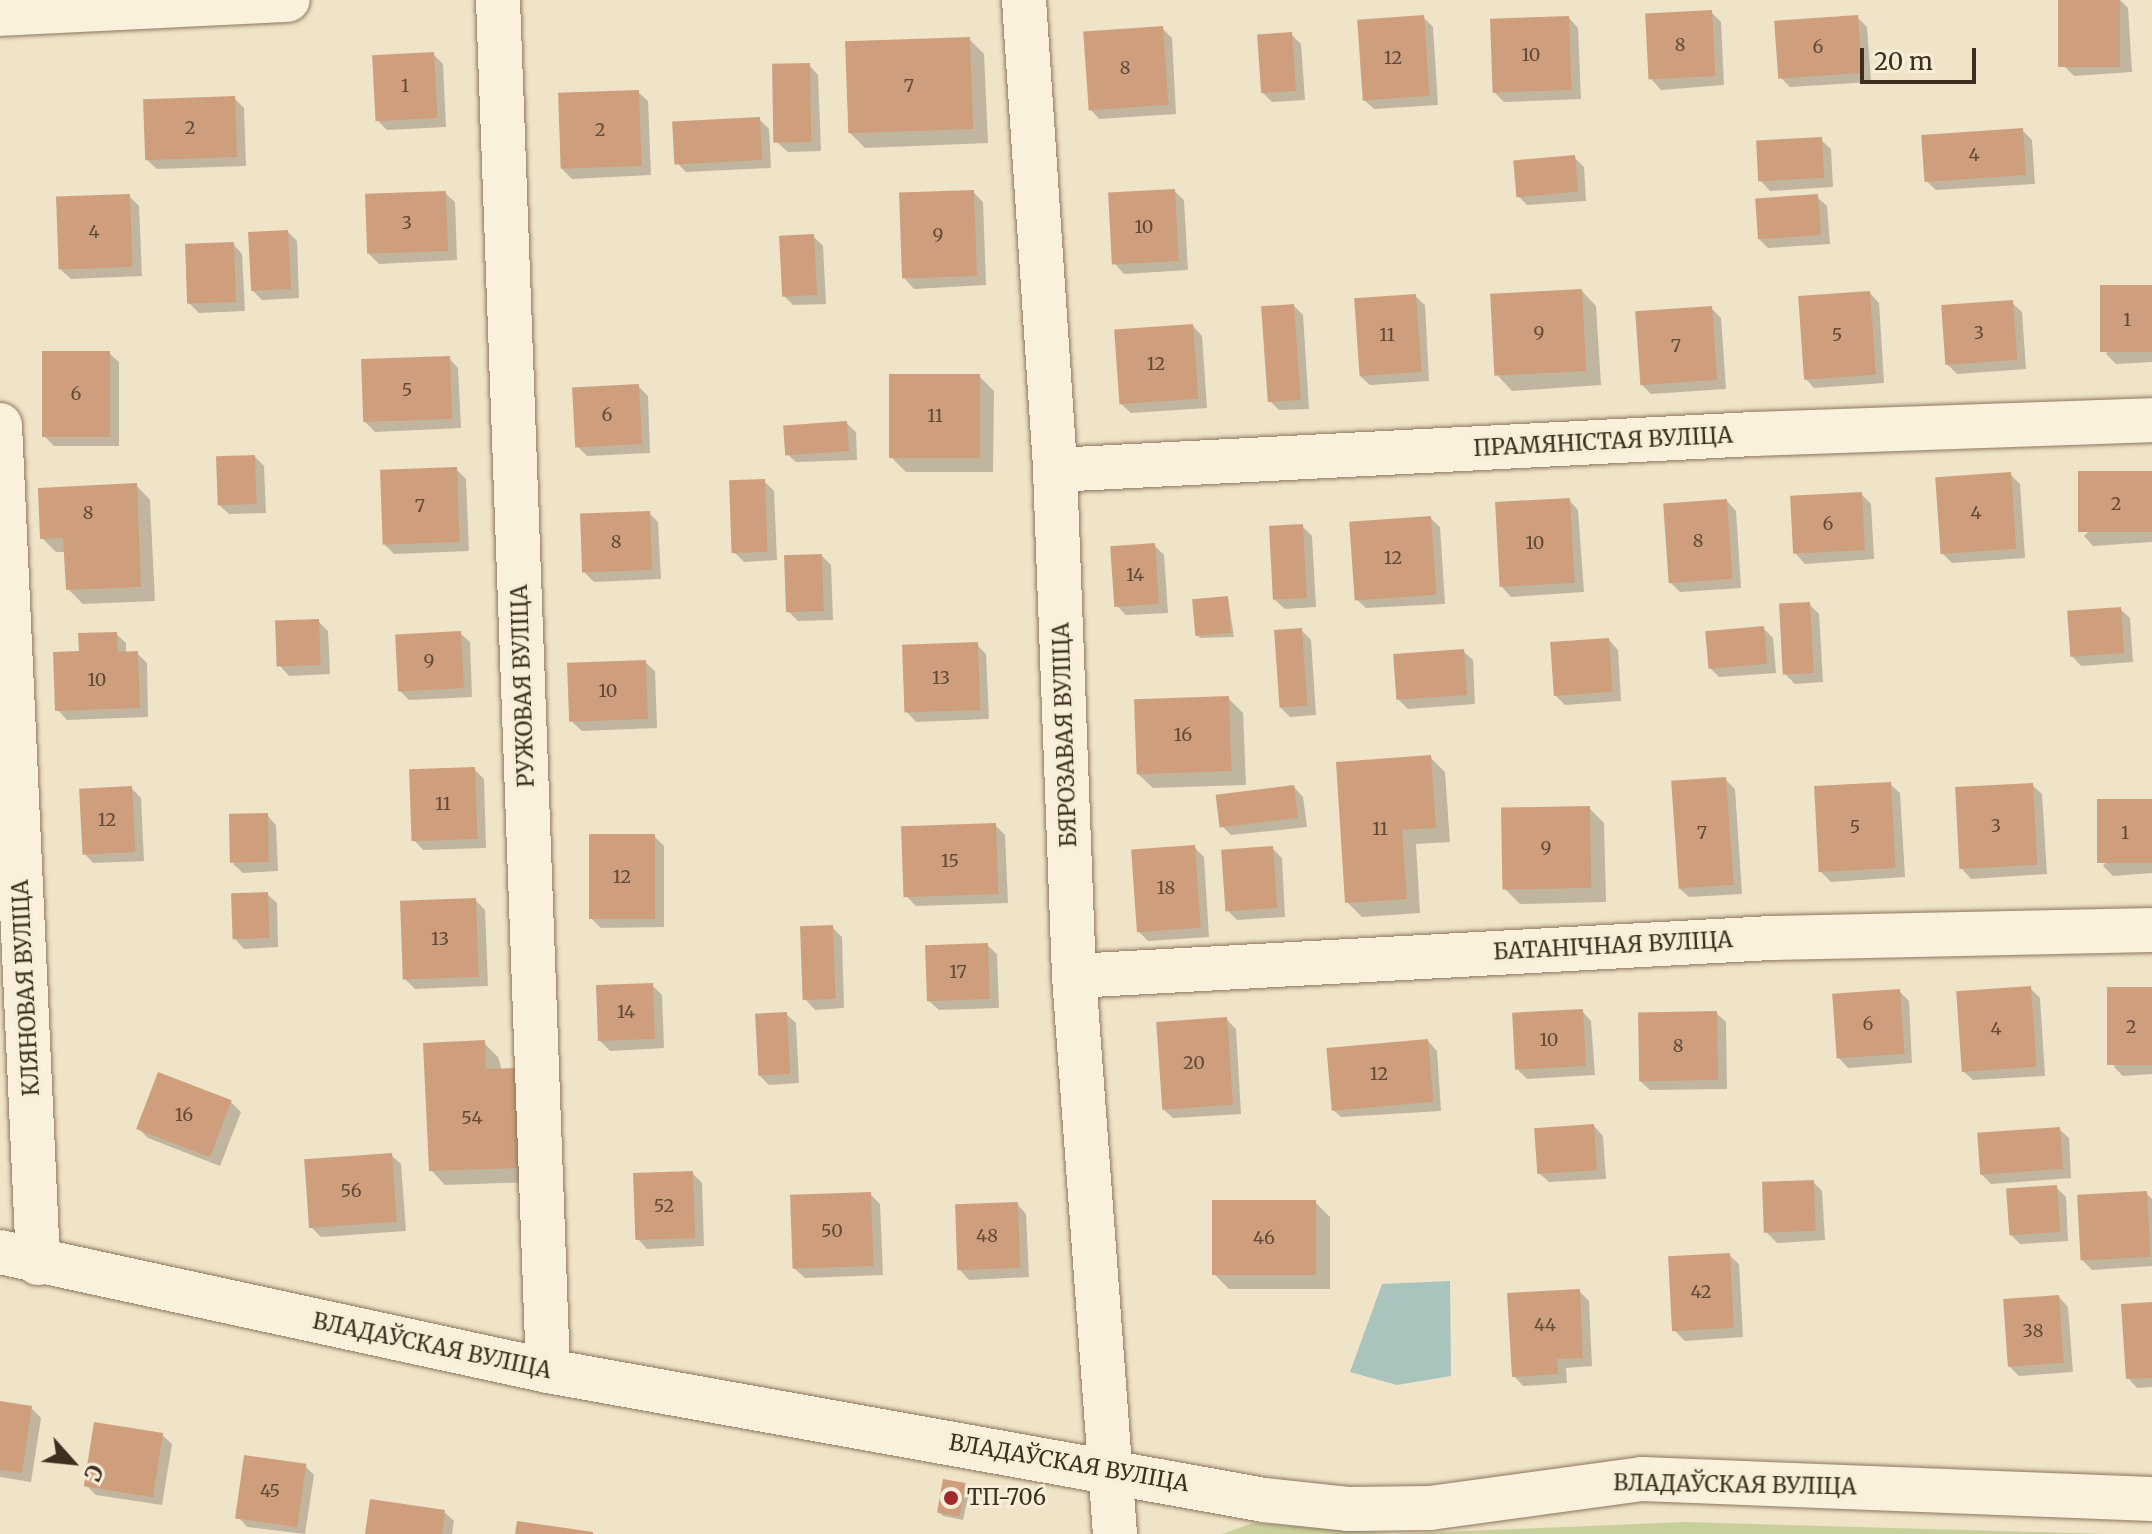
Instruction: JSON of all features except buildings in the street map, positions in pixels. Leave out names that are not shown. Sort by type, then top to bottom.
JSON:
[{"type":"street","points":[[0,14],[288,0]]},
{"type":"street","name":"РУЖОВАЯ ВУЛІЦА","points":[[498,0],[548,1371]]},
{"type":"street","name":"БЯРОЗАВАЯ ВУЛІЦА","points":[[1024,0],[1055,470],[1074,976],[1115,1534]]},
{"type":"street","name":"ПРАМЯНІСТАЯ ВУЛІЦА","points":[[1055,470],[1754,434],[2152,420]]},
{"type":"street","name":"КЛЯНОВАЯ ВУЛІЦА","points":[[0,425],[19,1258]]},
{"type":"street","name":"БАТАНІЧНАЯ ВУЛІЦА","points":[[1074,976],[1771,938],[2152,930]]},
{"type":"street","name":"ВЛАДАЎСКАЯ ВУЛІЦА","points":[[19,1258],[548,1371],[1264,1500],[1348,1509],[1430,1508],[1642,1479],[2152,1499]]},
{"type":"green space","points":[[1685,1522],[2108,1534],[1394,1534]]},
{"type":"green space","points":[[1253,1523],[1394,1534],[1222,1534]]},
{"type":"water","points":[[1450,1281],[1451,1376],[1397,1385],[1350,1372],[1382,1284]]},
{"type":"place","name":"ТП-706","points":[[951,1498]]}]
